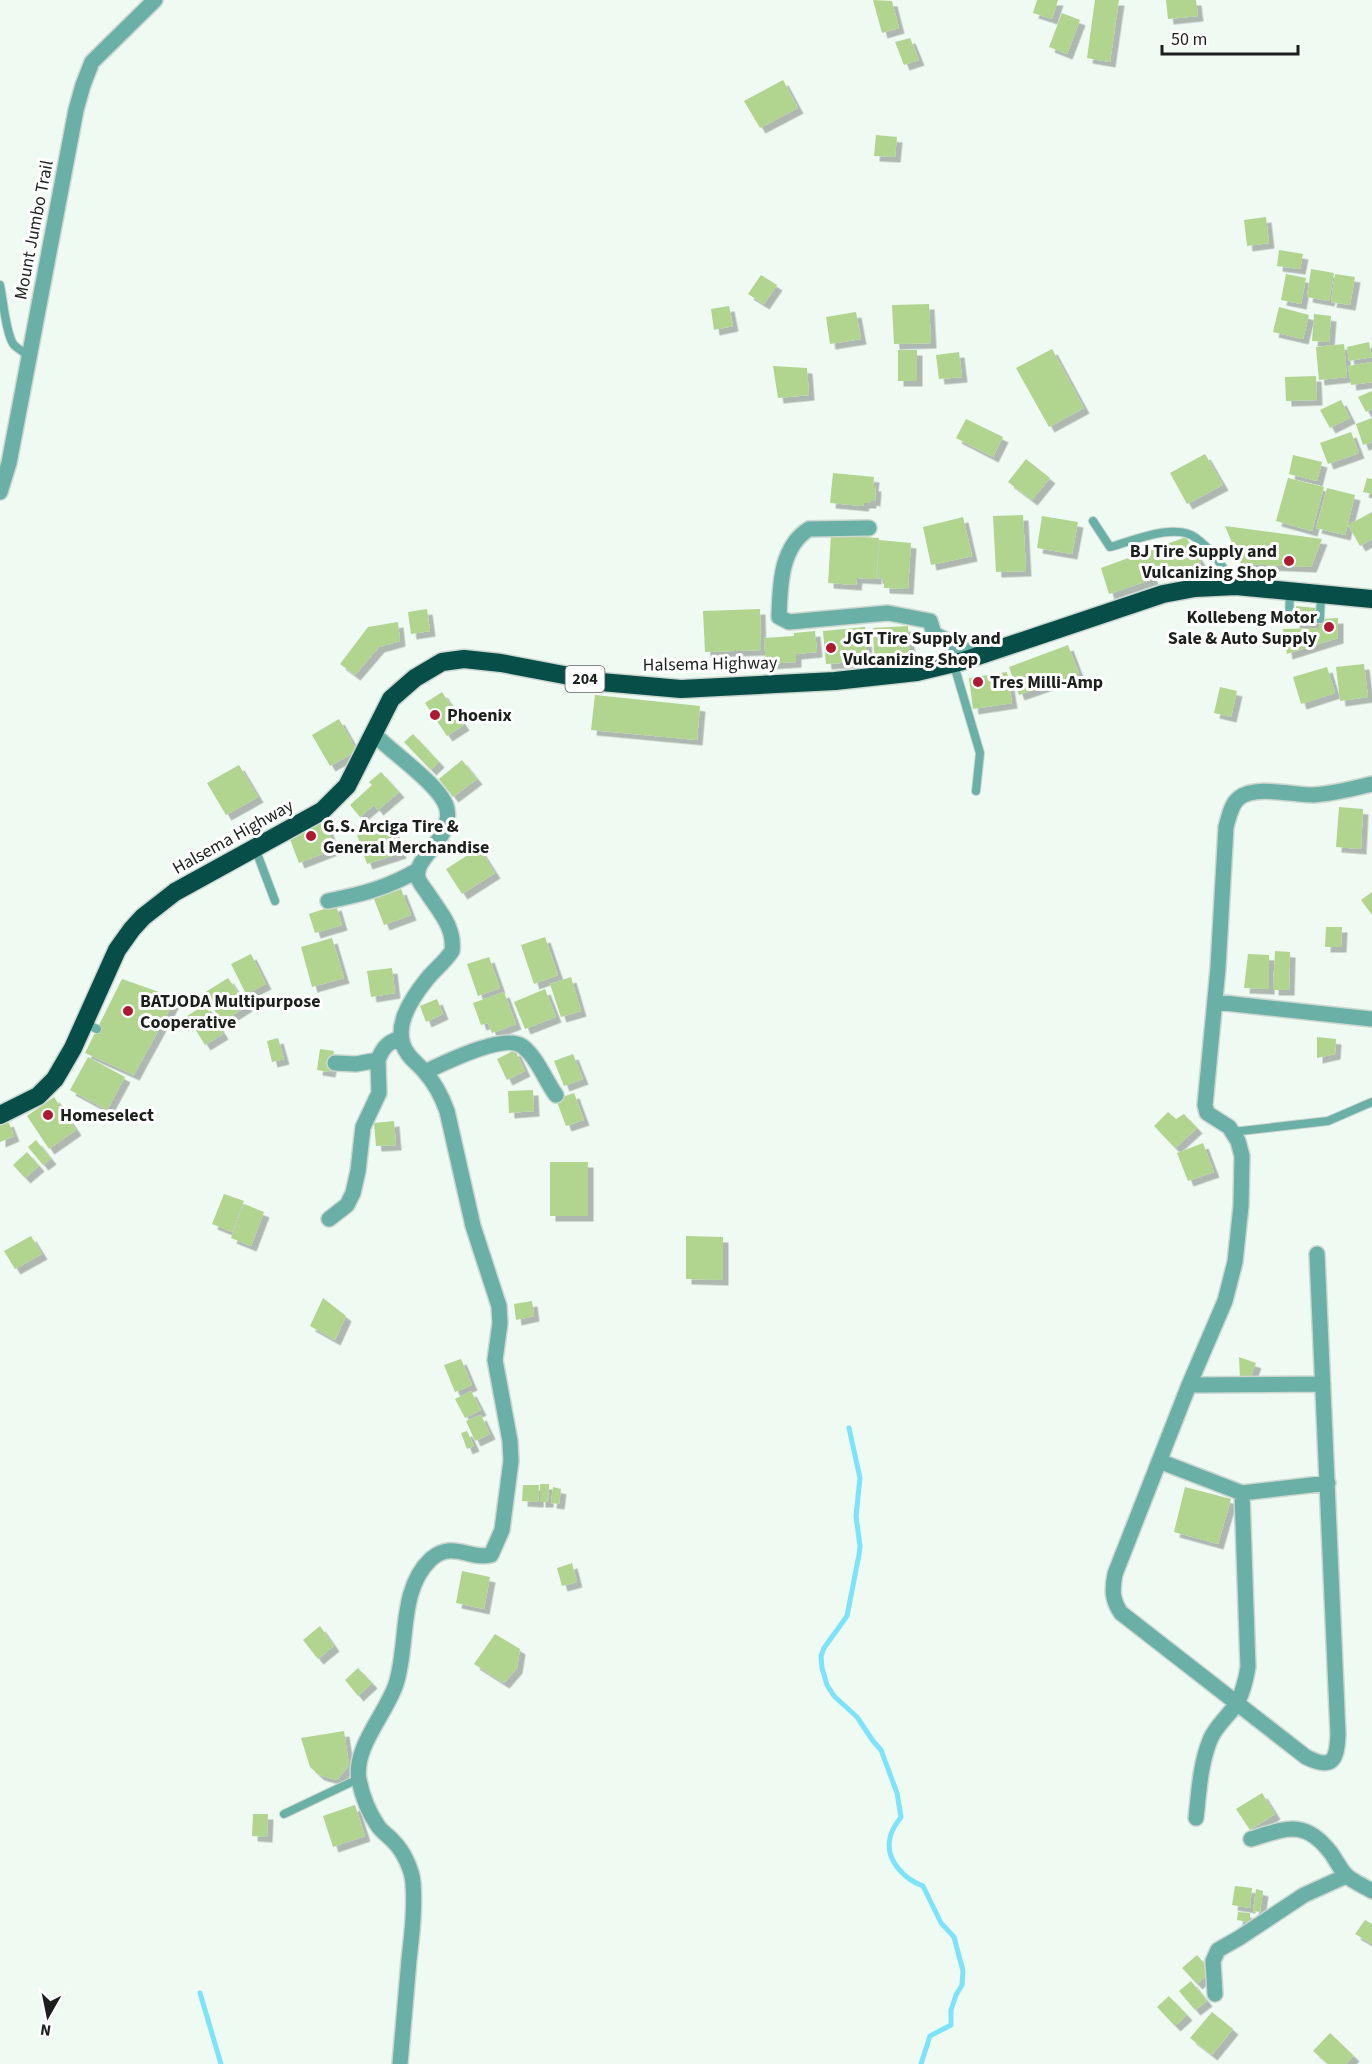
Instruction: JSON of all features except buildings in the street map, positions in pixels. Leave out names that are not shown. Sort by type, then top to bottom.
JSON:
[{"type":"highway","name":"Halsema Highway","points":[[0,1115],[38,1096],[49,1086],[63,1067],[91,1026],[117,950],[137,923],[174,892],[306,821],[337,798],[358,767],[391,699],[426,670],[442,662],[464,659],[501,663],[601,682],[681,689],[835,681],[917,672],[953,663],[1164,594],[1195,588],[1236,586],[1372,599]]},
{"type":"street","name":"Mount Jumbo Trail","points":[[0,492],[9,463],[76,110],[83,85],[92,62],[155,0]]},
{"type":"street","points":[[869,528],[809,529],[801,534],[784,564],[779,617],[789,622],[878,614],[910,617],[930,621],[934,634],[978,656]]},
{"type":"street","points":[[374,734],[428,782],[444,800],[447,810],[446,830],[424,858],[418,870],[418,879],[453,934],[452,951],[428,978],[410,1004],[402,1025],[401,1038],[402,1045],[410,1057],[425,1072],[441,1096],[447,1111],[473,1226],[499,1306],[500,1323],[495,1360],[510,1441],[511,1461],[502,1530],[491,1555],[482,1557],[459,1550],[446,1551],[433,1557],[417,1579],[410,1599],[397,1681],[359,1761],[358,1779],[368,1808],[379,1826],[396,1844],[408,1865],[413,1880],[413,1923],[400,2064]]},
{"type":"street","points":[[1317,1254],[1338,1734],[1336,1756],[1327,1764],[1318,1763],[1306,1757],[1121,1613],[1115,1603],[1112,1589],[1115,1574],[1159,1461],[1225,1301],[1235,1262],[1241,1206],[1242,1156],[1238,1141],[1229,1127],[1207,1113],[1205,1105],[1215,1002],[1226,827],[1231,808],[1239,798],[1250,793],[1311,795],[1371,787]]},
{"type":"street","points":[[328,901],[376,890],[398,882],[418,870]]},
{"type":"street","points":[[1215,1002],[1372,1019]]},
{"type":"street","points":[[329,1219],[347,1205],[353,1193],[363,1127],[379,1093],[378,1060],[390,1041],[401,1038]]},
{"type":"street","points":[[425,1072],[506,1041],[516,1043],[532,1057],[556,1095]]},
{"type":"street","points":[[335,1063],[356,1064],[378,1060]]},
{"type":"street","points":[[1189,1385],[1323,1384]]},
{"type":"street","points":[[1159,1461],[1242,1492],[1328,1483]]},
{"type":"street","points":[[1196,1818],[1202,1768],[1210,1740],[1219,1724],[1237,1703],[1248,1667],[1242,1492]]},
{"type":"street","points":[[1251,1839],[1291,1828],[1304,1830],[1316,1836],[1346,1876],[1372,1891]]},
{"type":"street","points":[[1215,1994],[1213,1961],[1218,1950],[1304,1895],[1346,1876]]},
{"type":"lane","points":[[0,285],[7,331],[14,344],[29,356]]},
{"type":"lane","points":[[1093,521],[1110,547],[1169,531],[1190,534],[1198,539],[1236,586]]},
{"type":"lane","points":[[1290,591],[1289,616],[1294,616]]},
{"type":"lane","points":[[1315,618],[1320,619],[1321,594]]},
{"type":"lane","points":[[953,663],[981,753],[976,791]]},
{"type":"lane","points":[[255,848],[275,901]]},
{"type":"lane","points":[[1232,1132],[1328,1121],[1372,1102]]},
{"type":"lane","points":[[284,1814],[358,1779]]},
{"type":"waterway","points":[[849,1428],[860,1478],[856,1516],[859,1555],[847,1616],[824,1648],[821,1656],[822,1668],[827,1685],[834,1696],[857,1717],[881,1750],[897,1793],[901,1817],[891,1835],[890,1854],[903,1874],[923,1886],[941,1923],[954,1937],[963,1971],[962,1985],[951,2010],[951,2025],[930,2036],[921,2064]]},
{"type":"waterway","points":[[200,1993],[221,2064]]},
{"type":"place","name":"BJ Tire Supply and Vulcanizing Shop","points":[[1289,561]]},
{"type":"place","name":"Kollebeng Motor Sale & Auto Supply","points":[[1329,627]]},
{"type":"place","name":"JGT Tire Supply and Vulcanizing Shop","points":[[831,648]]},
{"type":"place","name":"Tres Milli-Amp","points":[[978,682]]},
{"type":"place","name":"Phoenix","points":[[435,715]]},
{"type":"place","name":"G.S. Arciga Tire & General Merchandise","points":[[311,836]]},
{"type":"place","name":"BATJODA Multipurpose Cooperative","points":[[128,1011]]},
{"type":"place","name":"Homeselect","points":[[48,1115]]}]
